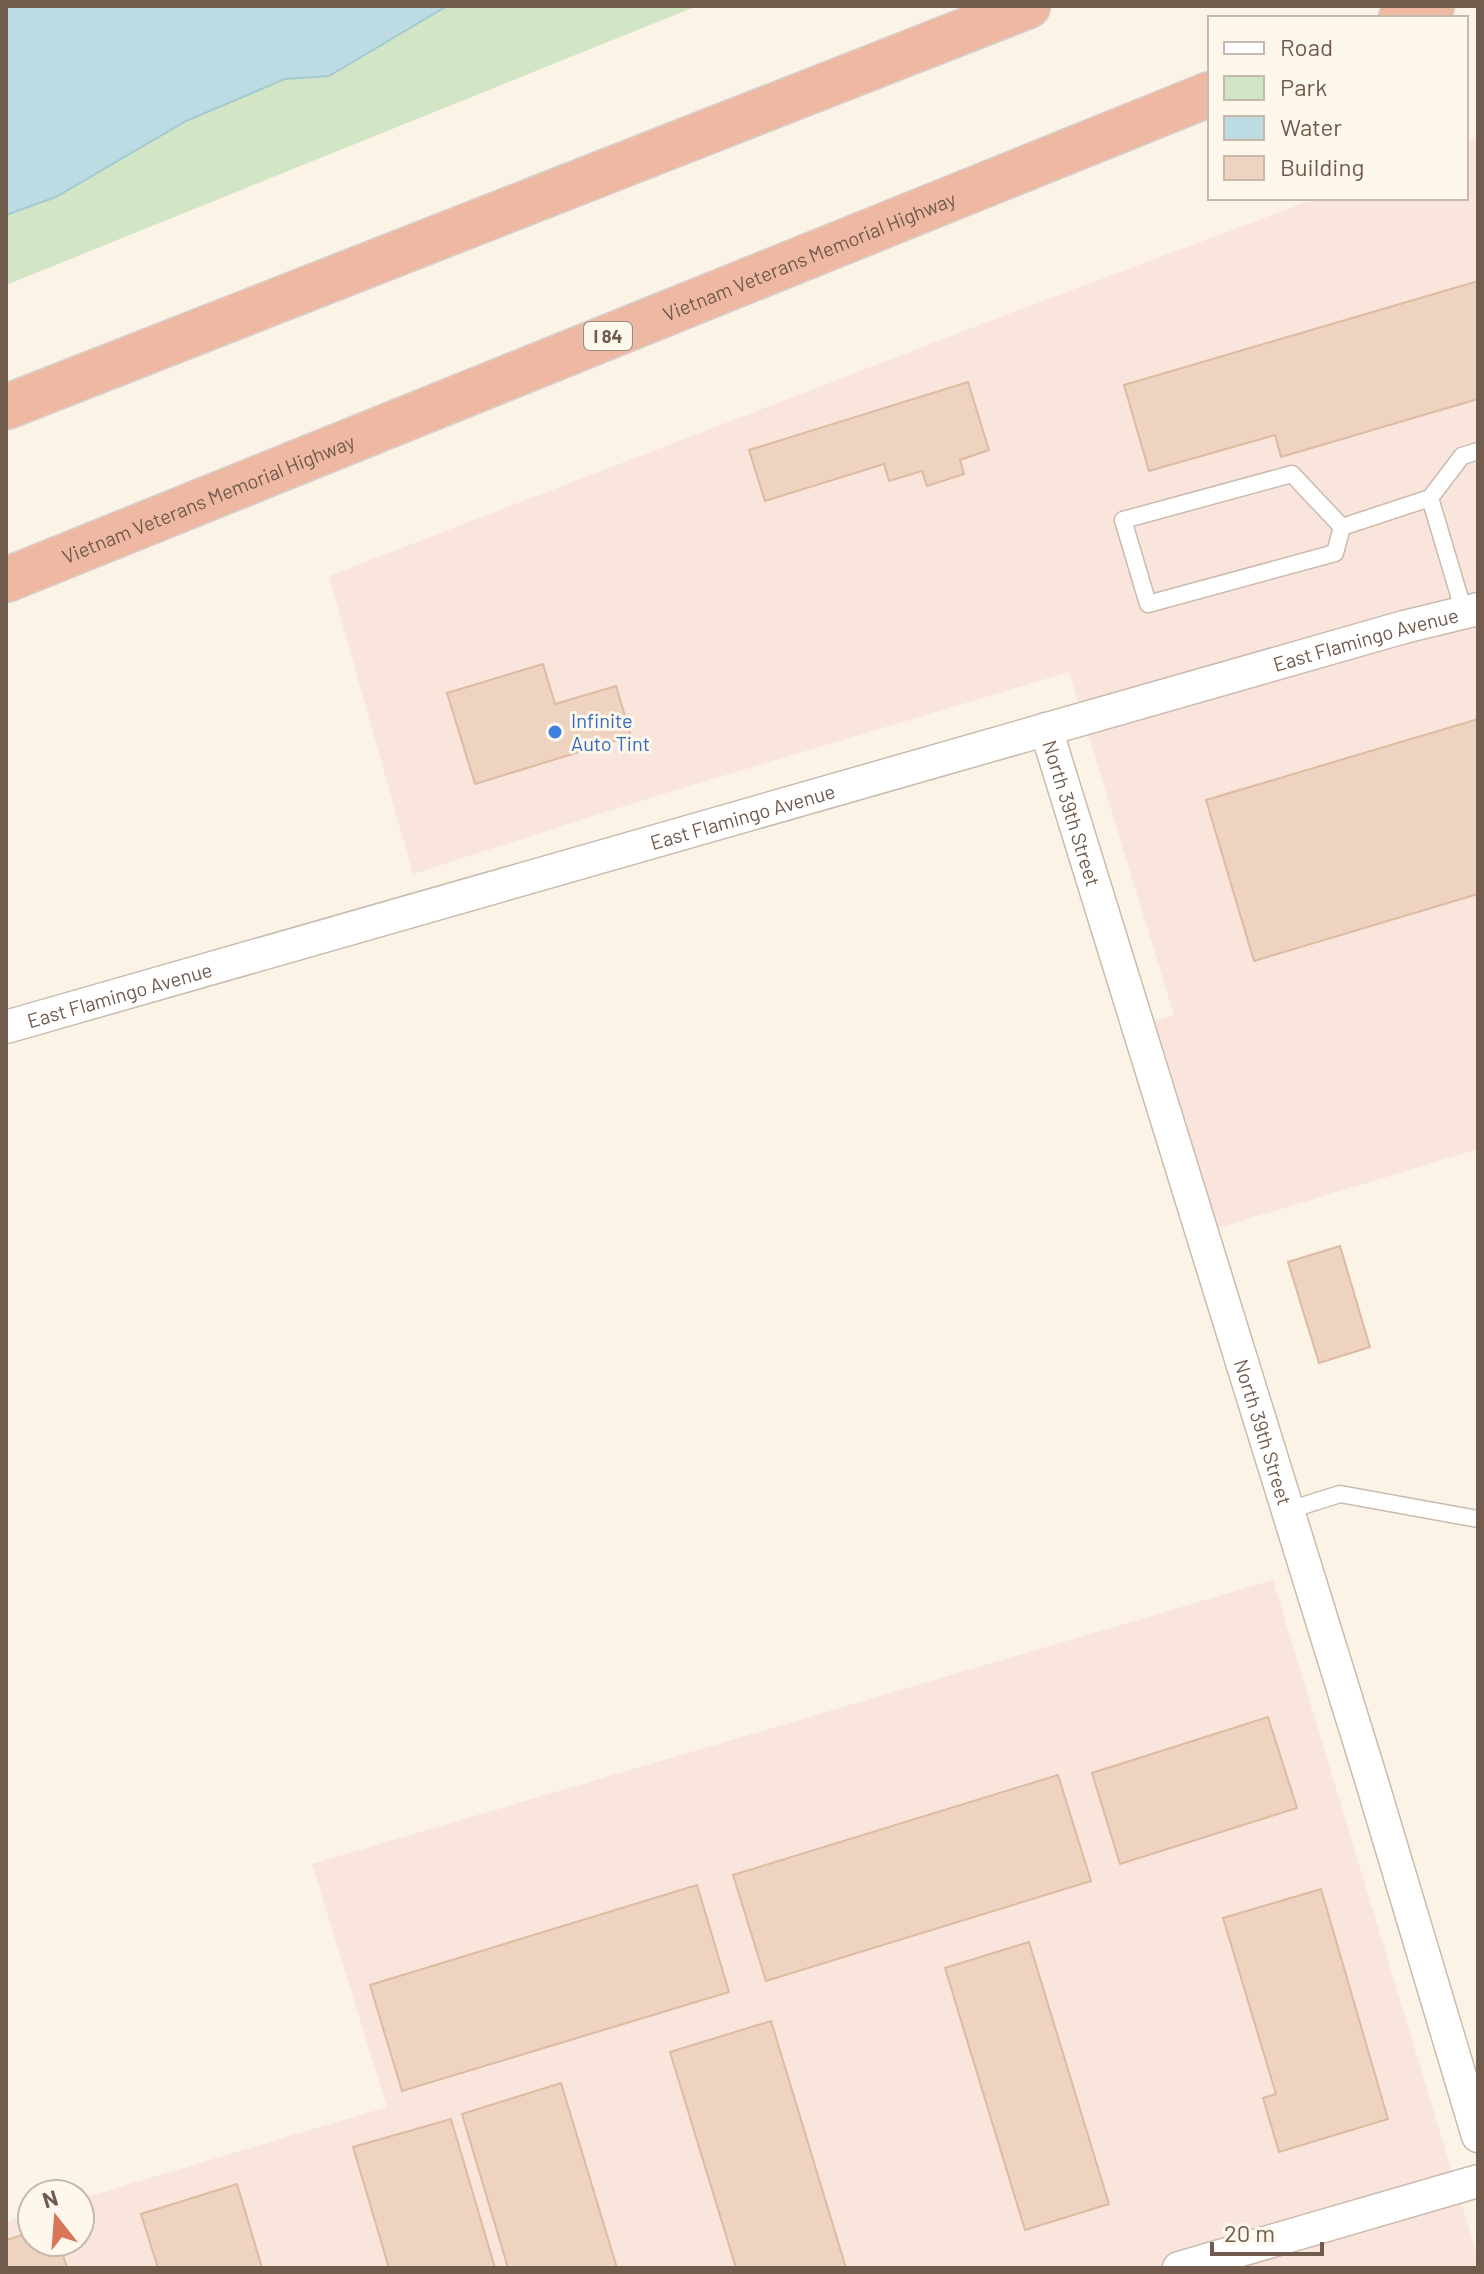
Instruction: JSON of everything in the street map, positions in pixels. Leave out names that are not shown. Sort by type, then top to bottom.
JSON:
[{"type":"highway","points":[[6,407],[1028,6]]},
{"type":"highway","points":[[1406,16],[1432,6]]},
{"type":"highway","name":"Vietnam Veterans Memorial Highway","points":[[6,580],[1208,95]]},
{"type":"street","name":"East Flamingo Avenue","points":[[6,1027],[1471,610]]},
{"type":"street","name":"North 39th Street","points":[[1046,729],[1379,1805],[1478,2136]]},
{"type":"street","points":[[1179,2268],[1478,2181]]},
{"type":"lane","points":[[1342,527],[1430,498],[1462,456],[1478,451]]},
{"type":"lane","points":[[1292,474],[1342,527],[1335,553],[1148,604],[1123,520],[1292,474]]},
{"type":"lane","points":[[1430,498],[1471,610]]},
{"type":"lane","points":[[1286,1511],[1340,1494],[1478,1519]]},
{"type":"shaded area","points":[[1478,138],[1478,1149],[1218,1228],[1155,1021],[1174,1015],[1069,672],[656,796],[413,874],[329,576],[1312,200],[1468,200],[1468,141]]},
{"type":"shaded area","points":[[1273,1580],[1478,2258],[1478,2268],[6,2268],[6,2222],[16,2219],[16,2258],[96,2258],[96,2194],[387,2107],[312,1864]]},
{"type":"green space","points":[[6,6],[697,6],[6,285]]},
{"type":"water","points":[[6,6],[447,6],[329,76],[285,79],[186,121],[56,197],[6,215]]},
{"type":"building","points":[[1478,281],[1478,399],[1281,457],[1275,435],[1149,471],[1124,385]]},
{"type":"building","points":[[968,382],[989,450],[960,460],[964,474],[927,486],[922,471],[889,481],[884,464],[765,501],[749,450]]},
{"type":"building","points":[[543,664],[555,704],[616,686],[631,736],[475,784],[447,693]]},
{"type":"building","points":[[1478,719],[1478,894],[1254,961],[1206,800]]},
{"type":"building","points":[[1340,1246],[1370,1347],[1319,1363],[1288,1262]]},
{"type":"building","points":[[1268,1717],[1297,1808],[1120,1864],[1092,1773]]},
{"type":"building","points":[[1058,1775],[1091,1881],[766,1981],[733,1875]]},
{"type":"building","points":[[697,1885],[729,1992],[402,2091],[370,1985]]},
{"type":"building","points":[[1321,1889],[1388,2119],[1279,2152],[1263,2098],[1276,2094],[1223,1918]]},
{"type":"building","points":[[1029,1942],[1109,2204],[1025,2230],[945,1968]]},
{"type":"building","points":[[771,2021],[846,2268],[736,2268],[670,2052]]},
{"type":"building","points":[[561,2083],[617,2268],[508,2268],[462,2114]]},
{"type":"building","points":[[451,2119],[495,2268],[389,2268],[353,2147]]},
{"type":"building","points":[[237,2184],[262,2268],[158,2268],[141,2214]]},
{"type":"building","points":[[16,2237],[16,2258],[64,2258],[67,2268],[6,2268],[6,2240]]},
{"type":"place","name":"Infinite Auto Tint","points":[[555,732]]}]
